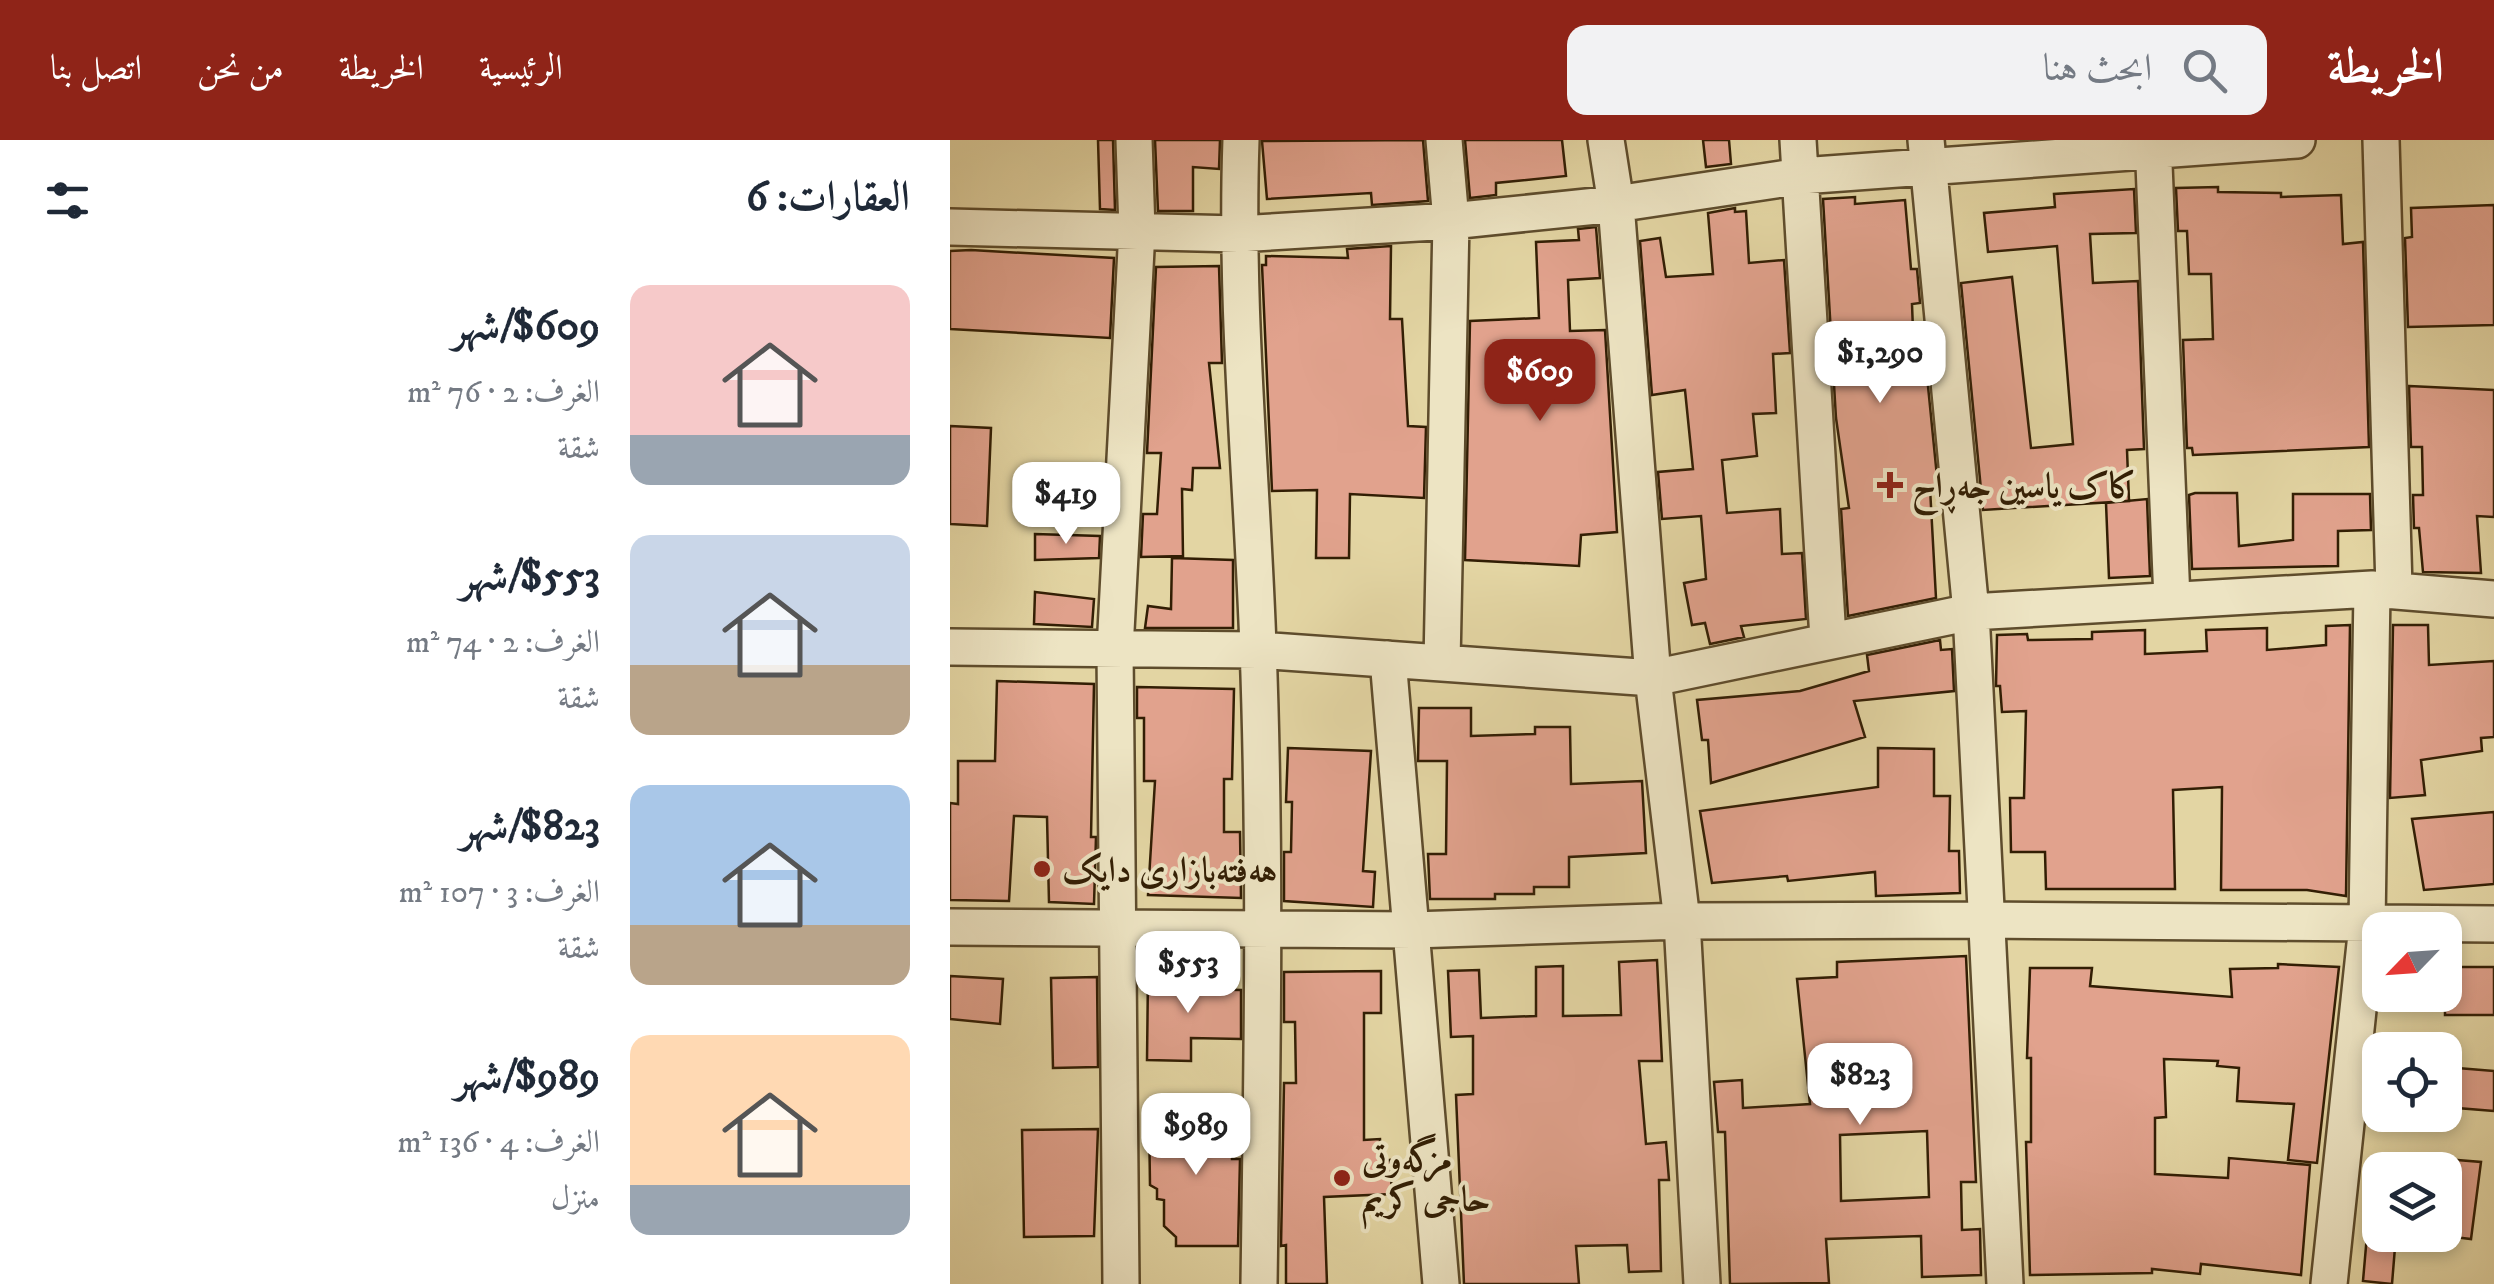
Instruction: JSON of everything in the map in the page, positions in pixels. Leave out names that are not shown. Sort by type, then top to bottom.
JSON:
[{"type":"street","points":[[1121,1284],[1115,650],[1137,230],[1134,140]]},
{"type":"street","points":[[1241,140],[1238,234],[1258,650],[1264,929],[1259,1284]]},
{"type":"street","points":[[1442,663],[1451,221],[1444,140]]},
{"type":"street","points":[[1606,140],[1616,204],[1653,678],[1682,921],[1702,1284]]},
{"type":"street","points":[[1798,140],[1828,639]]},
{"type":"street","points":[[950,227],[1238,234],[1451,221],[1616,204],[1928,153],[2296,140]]},
{"type":"street","points":[[2368,912],[2383,588],[2381,140]]},
{"type":"street","points":[[2154,144],[2172,600]]},
{"type":"street","points":[[1928,153],[1971,612],[1983,920],[2004,1284]]},
{"type":"street","points":[[950,646],[1258,650],[1653,678],[1971,612],[2383,588],[2494,599]]},
{"type":"street","points":[[1388,659],[1441,1284]]},
{"type":"street","points":[[950,927],[1120,925],[1413,930],[1682,921],[1983,920],[2362,924]]},
{"type":"street","points":[[2462,924],[2494,924]]},
{"type":"street","points":[[2329,1284],[2362,971]]},
{"type":"building","points":[[1098,140],[1113,140],[1115,210],[1100,209]]},
{"type":"building","points":[[1155,140],[1220,140],[1219,169],[1193,167],[1193,211],[1158,211]]},
{"type":"building","points":[[1423,140],[1428,201],[1372,205],[1371,193],[1267,199],[1262,141]]},
{"type":"building","points":[[1465,140],[1562,140],[1566,176],[1496,183],[1496,195],[1470,198]]},
{"type":"building","points":[[1703,140],[1729,140],[1731,164],[1706,167]]},
{"type":"building","points":[[2218,187],[2218,192],[2281,193],[2281,197],[2341,195],[2343,244],[2363,242],[2369,447],[2193,455],[2192,448],[2187,448],[2183,340],[2213,339],[2211,274],[2189,274],[2187,231],[2178,231],[2176,188]]},
{"type":"building","points":[[2134,189],[2136,233],[2090,234],[2093,283],[2138,281],[2144,449],[2127,450],[2129,501],[1983,510],[1961,283],[2012,277],[2031,448],[2073,444],[2057,246],[1988,252],[1984,213],[2055,207],[2054,194]]},
{"type":"building","points":[[1855,197],[1855,204],[1905,200],[1911,269],[1917,269],[1920,303],[1912,304],[1914,357],[1925,356],[1938,487],[1930,488],[1936,598],[1848,616],[1841,509],[1849,508],[1836,418],[1823,199]]},
{"type":"building","points":[[2494,205],[2494,325],[2408,327],[2405,238],[2412,237],[2411,208]]},
{"type":"building","points":[[1735,208],[1735,212],[1746,211],[1749,263],[1784,260],[1790,353],[1773,354],[1776,413],[1753,414],[1757,456],[1722,460],[1727,513],[1780,509],[1782,554],[1802,553],[1806,619],[1741,626],[1744,637],[1710,644],[1705,623],[1692,625],[1684,583],[1706,579],[1701,516],[1662,519],[1658,472],[1693,469],[1685,390],[1652,395],[1640,241],[1660,238],[1666,277],[1713,274],[1708,213]]},
{"type":"building","points":[[1596,227],[1600,278],[1568,280],[1570,331],[1605,330],[1617,532],[1581,535],[1579,566],[1465,560],[1470,321],[1539,318],[1536,242],[1579,240],[1578,229]]},
{"type":"building","points":[[1391,246],[1390,319],[1402,319],[1408,426],[1426,427],[1424,498],[1350,494],[1349,558],[1316,558],[1317,490],[1272,491],[1262,265],[1266,265],[1266,256],[1348,258],[1347,249]]},
{"type":"building","points":[[950,251],[1114,258],[1110,338],[950,329]]},
{"type":"building","points":[[1219,266],[1222,363],[1209,363],[1220,468],[1193,468],[1192,490],[1182,489],[1183,556],[1141,557],[1143,514],[1157,514],[1161,453],[1147,453],[1156,267]]},
{"type":"building","points":[[2409,386],[2494,390],[2494,517],[2477,516],[2481,573],[2423,572],[2419,528],[2414,528],[2413,495],[2423,495],[2422,447],[2411,447]]},
{"type":"building","points":[[950,426],[991,428],[987,526],[950,524]]},
{"type":"building","points":[[2237,493],[2239,546],[2293,540],[2293,494],[2370,494],[2371,530],[2338,531],[2338,566],[2192,569],[2189,495]]},
{"type":"building","points":[[2147,499],[2150,576],[2109,578],[2106,503]]},
{"type":"building","points":[[1035,534],[1100,536],[1099,558],[1035,560]]},
{"type":"building","points":[[1172,558],[1233,560],[1233,628],[1145,628],[1148,606],[1171,609]]},
{"type":"building","points":[[1035,592],[1094,599],[1092,627],[1034,624]]},
{"type":"building","points":[[2350,625],[2346,896],[2307,890],[2221,890],[2222,787],[2173,790],[2175,889],[2046,889],[2045,852],[2011,852],[2010,798],[2024,798],[2026,711],[2002,712],[2000,686],[1996,686],[1997,635],[2027,634],[2028,640],[2092,639],[2092,632],[2145,630],[2145,654],[2207,651],[2206,630],[2267,628],[2267,650],[2326,645],[2326,626]]},
{"type":"building","points":[[2393,625],[2428,625],[2429,665],[2494,661],[2494,737],[2481,738],[2482,751],[2421,760],[2425,795],[2390,798]]},
{"type":"building","points":[[1940,640],[1941,650],[1952,649],[1954,691],[1854,701],[1865,737],[1711,783],[1708,740],[1702,740],[1697,700],[1800,691],[1869,671],[1867,655]]},
{"type":"building","points":[[997,681],[1094,684],[1094,904],[1049,902],[1047,817],[1014,816],[1009,901],[950,900],[950,803],[958,804],[958,761],[995,761]]},
{"type":"building","points":[[1137,687],[1234,689],[1232,779],[1224,779],[1224,832],[1240,832],[1241,898],[1148,895],[1155,781],[1144,781],[1144,718],[1137,718]]},
{"type":"building","points":[[1419,708],[1471,708],[1471,736],[1535,734],[1535,727],[1570,727],[1571,784],[1642,781],[1646,853],[1569,857],[1569,887],[1534,887],[1534,894],[1495,894],[1495,899],[1430,899],[1428,854],[1446,854],[1447,761],[1418,761]]},
{"type":"building","points":[[1288,748],[1371,751],[1363,871],[1375,872],[1373,907],[1284,901],[1284,852],[1291,852],[1292,802],[1286,802]]},
{"type":"building","points":[[1878,748],[1934,749],[1934,796],[1950,796],[1949,851],[1959,851],[1960,893],[1876,896],[1875,872],[1788,881],[1787,876],[1712,883],[1700,811],[1878,787]]},
{"type":"building","points":[[2494,812],[2494,884],[2424,890],[2412,819]]},
{"type":"building","points":[[1966,956],[1976,1182],[1961,1182],[1962,1230],[1980,1229],[1981,1275],[1922,1277],[1921,1236],[1826,1239],[1829,1283],[1730,1284],[1725,1132],[1718,1132],[1714,1082],[1742,1080],[1743,1108],[1810,1104],[1797,979],[1837,977],[1837,962]],"holes":[[[1927,1131],[1929,1197],[1841,1201],[1840,1135]]]},
{"type":"building","points":[[1657,960],[1662,1061],[1639,1061],[1646,1144],[1666,1142],[1669,1180],[1659,1180],[1661,1271],[1629,1272],[1627,1245],[1576,1246],[1579,1284],[1464,1284],[1456,1095],[1473,1094],[1473,1036],[1451,1037],[1448,971],[1479,970],[1481,1018],[1536,1016],[1536,967],[1563,966],[1563,1016],[1621,1015],[1619,962]]},
{"type":"building","points":[[2278,964],[2339,967],[2317,1163],[2288,1160],[2294,1104],[2237,1101],[2239,1068],[2217,1066],[2218,1061],[2164,1059],[2166,1117],[2155,1118],[2155,1174],[2228,1178],[2229,1158],[2310,1165],[2301,1275],[2201,1264],[2200,1274],[2152,1269],[2152,1273],[2030,1275],[2026,1142],[2031,1142],[2031,1058],[2027,1058],[2030,968],[2092,968],[2090,986],[2232,997],[2230,969],[2278,968]]},
{"type":"building","points":[[2462,967],[2494,967],[2494,1015],[2445,1015],[2462,1012]]},
{"type":"building","points":[[1381,971],[1381,1013],[1364,1013],[1364,1140],[1380,1139],[1381,1161],[1390,1160],[1392,1194],[1324,1197],[1327,1284],[1286,1284],[1286,1245],[1281,1246],[1284,1083],[1296,1083],[1295,1022],[1284,1022],[1284,972]]},
{"type":"building","points":[[1148,975],[1192,976],[1192,989],[1241,990],[1241,1039],[1191,1038],[1191,1061],[1147,1060]]},
{"type":"building","points":[[950,976],[1003,979],[1000,1024],[950,1019]]},
{"type":"building","points":[[1097,977],[1098,1067],[1053,1068],[1051,978]]},
{"type":"building","points":[[2462,1068],[2494,1071],[2494,1111],[2462,1108]]},
{"type":"building","points":[[1231,1114],[1232,1159],[1240,1159],[1238,1246],[1176,1246],[1176,1237],[1164,1226],[1164,1200],[1157,1199],[1157,1189],[1150,1185],[1149,1115]]},
{"type":"building","points":[[1098,1129],[1094,1236],[1024,1237],[1022,1130]]},
{"type":"building","points":[[2462,1160],[2481,1162],[2471,1239],[2462,1238]]},
{"type":"building","points":[[2366,1252],[2395,1252],[2392,1284],[2363,1281]]},
{"type":"place","name":"کاک یاسین جەڕاح","points":[[1890,485]]},
{"type":"place","name":"هەفتەبازاری دایک","points":[[1042,869]]},
{"type":"place","name":"مزگە‌وتی حاجی كریم","points":[[1342,1178]]}]
